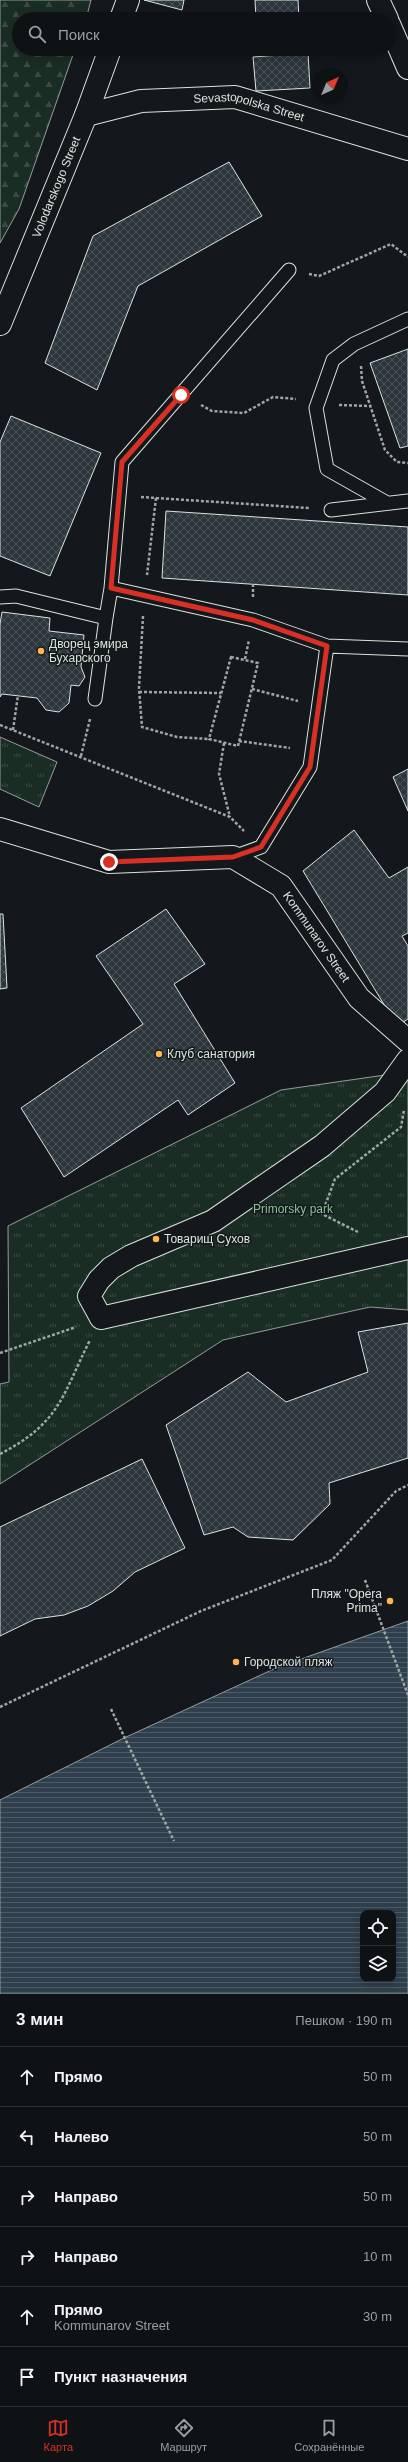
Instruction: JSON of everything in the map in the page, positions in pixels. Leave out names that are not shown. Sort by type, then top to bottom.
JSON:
[{"type":"street","points":[[124,12],[128,0]]},
{"type":"street","points":[[378,0],[384,12]]},
{"type":"street","points":[[396,40],[408,68]]},
{"type":"street","name":"Volodarskogo Street","points":[[0,324],[86,115],[107,56]]},
{"type":"street","name":"Sevastopolska Street","points":[[86,115],[141,101],[235,97],[408,149]]},
{"type":"street","points":[[0,829],[109,862],[233,857]]},
{"type":"street","name":"Kommunarov Street","points":[[233,857],[281,886],[359,998],[408,1041]]},
{"type":"street","points":[[408,1060],[385,1092],[322,1146],[213,1221],[131,1256],[111,1268],[99,1280],[89,1296],[102,1318],[408,1248]]},
{"type":"lane","points":[[95,699],[111,588],[122,462],[289,270]]},
{"type":"lane","points":[[387,503],[327,469],[316,408],[333,360],[354,344],[408,319]]},
{"type":"lane","points":[[331,510],[408,501]]},
{"type":"lane","points":[[111,588],[145,597],[253,620],[327,646],[408,649]]},
{"type":"lane","points":[[0,597],[16,596],[106,618]]},
{"type":"lane","points":[[233,857],[261,847],[310,767],[327,646]]},
{"type":"path","points":[[289,270],[319,276],[391,244],[408,257]]},
{"type":"path","points":[[379,332],[361,357],[362,381],[385,450],[397,462],[408,462]]},
{"type":"path","points":[[181,395],[212,411],[244,413],[273,397],[300,399],[316,408],[344,405],[370,406]]},
{"type":"path","points":[[119,495],[331,510]]},
{"type":"path","points":[[156,498],[145,597],[139,692],[142,727],[177,738],[209,739],[238,746],[258,663],[231,656],[209,739]]},
{"type":"path","points":[[252,689],[318,706]]},
{"type":"path","points":[[139,692],[221,693]]},
{"type":"path","points":[[13,730],[18,695]]},
{"type":"path","points":[[81,756],[95,699]]},
{"type":"path","points":[[0,725],[81,756],[230,817],[219,774],[224,743]]},
{"type":"path","points":[[239,741],[312,751]]},
{"type":"path","points":[[364,1234],[349,1230],[322,1214],[335,1179],[401,1127],[405,1106]]},
{"type":"path","points":[[0,1353],[102,1318]]},
{"type":"path","points":[[0,1454],[26,1441],[51,1418],[66,1394],[74,1371],[102,1318]]},
{"type":"path","points":[[0,1707],[201,1611],[332,1560],[396,1491],[408,1485]]},
{"type":"path","points":[[365,1580],[408,1695]]},
{"type":"path","points":[[111,1708],[174,1841]]},
{"type":"green space","points":[[0,0],[91,0],[88,12],[12,12],[12,56],[73,56],[19,209],[0,243]]},
{"type":"green space","points":[[0,737],[57,762],[39,807],[0,789]]},
{"type":"green space","name":"Primorsky park","points":[[392,1074],[408,1074],[408,1310],[370,1307],[223,1340],[0,1484],[0,1384],[9,1382],[8,1226],[281,1090]]},
{"type":"water","points":[[408,1621],[408,1994],[0,1994],[0,1800],[124,1738],[276,1668]]},
{"type":"building","points":[[144,0],[184,0],[182,10]]},
{"type":"building","points":[[255,0],[298,0],[299,12],[256,12]]},
{"type":"building","points":[[308,56],[310,88],[256,91],[253,57]]},
{"type":"building","points":[[229,162],[262,216],[138,286],[97,390],[45,363],[93,236]]},
{"type":"building","points":[[408,349],[408,446],[400,448],[370,363]]},
{"type":"building","points":[[11,416],[101,453],[50,576],[0,556],[0,442]]},
{"type":"building","points":[[166,511],[408,527],[408,595],[162,578]]},
{"type":"building","name":"Дворец эмира Бухарского","points":[[2,612],[50,618],[49,631],[84,635],[81,667],[85,677],[79,686],[71,685],[69,703],[59,712],[46,710],[37,698],[2,694],[0,697],[0,624]]},
{"type":"building","points":[[408,769],[408,811],[393,777]]},
{"type":"building","points":[[354,830],[389,878],[408,867],[408,933],[402,936],[408,946],[408,1019],[397,1026],[303,871]]},
{"type":"building","name":"Клуб санатория","points":[[166,909],[205,964],[174,984],[235,1083],[188,1115],[178,1100],[64,1177],[21,1108],[143,1024],[96,956]]},
{"type":"building","points":[[0,914],[3,914],[7,988],[0,989]]},
{"type":"building","points":[[408,1323],[408,1458],[329,1483],[330,1504],[293,1540],[248,1537],[233,1527],[204,1535],[166,1425],[248,1372],[286,1402],[368,1372],[358,1332]]},
{"type":"building","points":[[142,1459],[185,1548],[135,1572],[113,1591],[88,1606],[64,1615],[35,1619],[0,1636],[0,1527]]},
{"type":"place","name":"Дворец эмира Бухарского","points":[[41,651]]},
{"type":"place","name":"Клуб санатория","points":[[159,1054]]},
{"type":"place","name":"Товарищ Сухов","points":[[156,1239]]},
{"type":"place","name":"Пляж \"Opera Prima\"","points":[[390,1601]]},
{"type":"place","name":"Городской пляж","points":[[236,1662]]},
{"type":"route","points":[[109,862],[233,857],[261,847],[310,767],[327,646],[253,620],[145,597],[111,588],[122,462],[181,395]]}]
